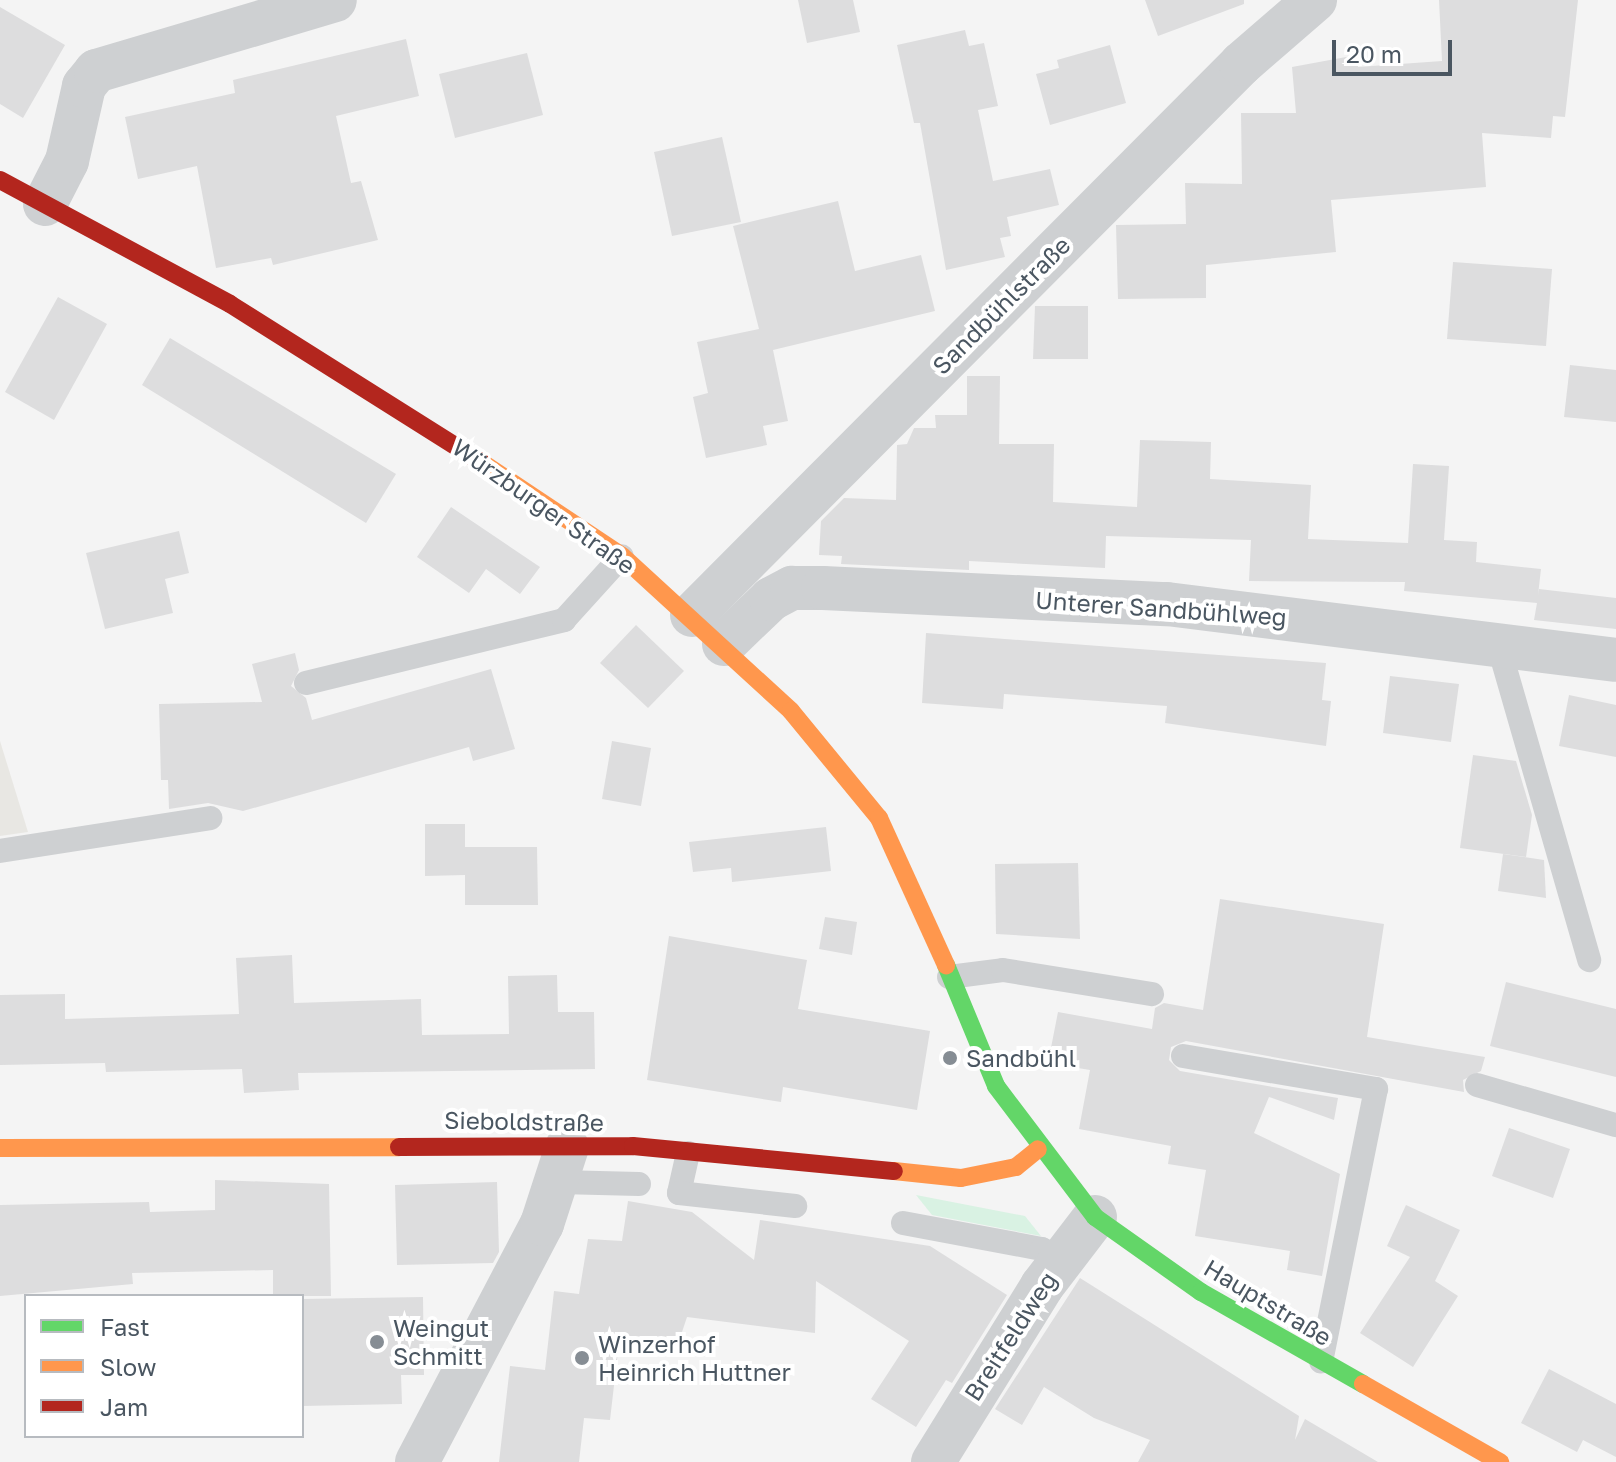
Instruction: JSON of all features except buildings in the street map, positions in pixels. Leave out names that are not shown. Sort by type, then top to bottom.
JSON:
[{"type":"street","points":[[45,204],[67,161],[84,86],[96,71],[335,0]]},
{"type":"street","name":"Sandbühlstraße","points":[[692,615],[1241,64],[1315,0]]},
{"type":"street","name":"Würzburger Straße","points":[[0,180],[230,304],[622,556],[724,644],[791,711],[879,818],[908,872],[996,1086],[1038,1149]]},
{"type":"street","name":"Unterer Sandbühlweg","points":[[724,644],[792,588],[1167,604],[1616,660]]},
{"type":"street","name":"Sieboldstraße","points":[[0,1148],[563,1165],[688,1153],[961,1178],[1016,1167],[1038,1149]]},
{"type":"street","name":"Hauptstraße","points":[[1038,1149],[1095,1217],[1201,1292],[1500,1462]]},
{"type":"street","points":[[417,1462],[563,1165]]},
{"type":"street","name":"Breitfeldweg","points":[[933,1462],[1060,1261],[1095,1217]]},
{"type":"lane","points":[[306,683],[564,620],[622,556]]},
{"type":"lane","points":[[1498,644],[1589,960]]},
{"type":"lane","points":[[0,851],[210,818]]},
{"type":"lane","points":[[949,977],[1003,970],[1152,994]]},
{"type":"lane","points":[[1183,1056],[1376,1089],[1321,1362]]},
{"type":"lane","points":[[1477,1085],[1616,1125]]},
{"type":"lane","points":[[688,1153],[679,1193],[795,1206]]},
{"type":"lane","points":[[563,1165],[639,1184]]},
{"type":"lane","points":[[903,1223],[1042,1249],[1060,1261]]},
{"type":"shaded area","points":[[0,741],[28,832],[0,836]]},
{"type":"green space","points":[[916,1195],[1025,1216],[1041,1236],[932,1215]]},
{"type":"traffic: fast","points":[[946,965],[996,1086],[1095,1217],[1201,1292],[1363,1384]]},
{"type":"traffic: slow","points":[[481,462],[622,556],[791,711],[879,818],[946,965]]},
{"type":"traffic: slow","points":[[0,1148],[399,1147]]},
{"type":"traffic: slow","points":[[894,1171],[961,1178],[1016,1167],[1038,1149]]},
{"type":"traffic: slow","points":[[1363,1384],[1500,1462]]},
{"type":"traffic: jam","points":[[0,180],[230,304],[481,462]]},
{"type":"traffic: jam","points":[[399,1147],[633,1146],[894,1171]]},
{"type":"place","name":"Sandbühl","points":[[950,1058]]},
{"type":"place","name":"Weingut Schmitt","points":[[377,1342]]},
{"type":"place","name":"Winzerhof Heinrich Huttner","points":[[582,1358]]}]
